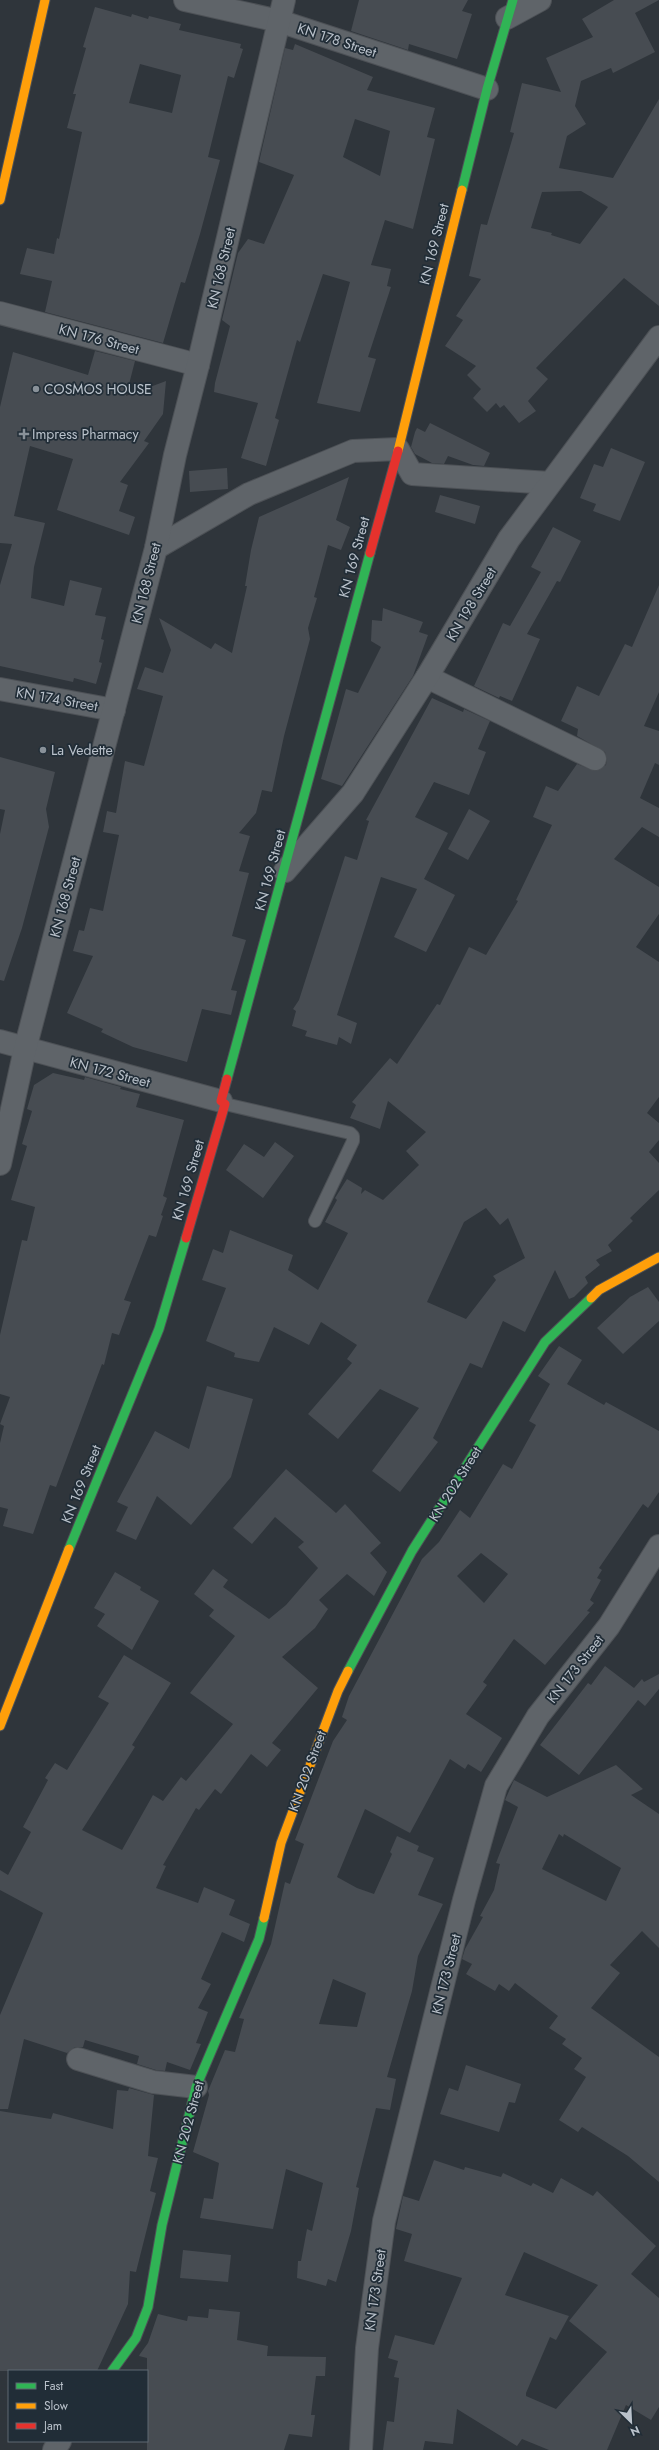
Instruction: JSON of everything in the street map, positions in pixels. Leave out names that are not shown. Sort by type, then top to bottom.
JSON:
[{"type":"street","points":[[0,200],[45,0]]},
{"type":"street","name":"KN 178 Street","points":[[185,0],[282,10],[487,89]]},
{"type":"street","points":[[510,9],[540,0]]},
{"type":"street","name":"KN 169 Street","points":[[0,1726],[56,1580],[159,1329],[223,1103],[398,449],[487,89],[510,9]]},
{"type":"street","name":"KN 168 Street","points":[[0,1164],[24,1049],[156,548],[175,455],[198,365],[282,10]]},
{"type":"street","name":"KN 176 Street","points":[[0,312],[198,365]]},
{"type":"street","name":"KN 198 Street","points":[[285,871],[354,793],[427,677],[509,539],[659,337]]},
{"type":"street","points":[[156,548],[249,494],[353,451],[398,449],[412,474],[550,483]]},
{"type":"street","points":[[427,677],[595,759]]},
{"type":"street","name":"KN 174 Street","points":[[0,689],[114,710]]},
{"type":"street","name":"KN 172 Street","points":[[0,1041],[24,1049],[223,1103]]},
{"type":"street","name":"KN 202 Street","points":[[113,2370],[136,2338],[148,2307],[162,2225],[196,2087],[260,1938],[281,1843],[338,1691],[412,1552],[545,1342],[599,1290],[659,1257]]},
{"type":"street","name":"KN 173 Street","points":[[361,2450],[366,2348],[384,2221],[464,1900],[496,1786],[538,1716],[609,1626],[659,1547]]},
{"type":"street","points":[[78,2059],[153,2082],[196,2087]]},
{"type":"lane","points":[[223,1103],[350,1133],[353,1136],[353,1141],[315,1221]]},
{"type":"building","points":[[359,0],[468,0],[462,11],[472,14],[457,59],[409,44],[408,50],[351,31]]},
{"type":"building","points":[[614,0],[659,0],[635,13],[655,52],[613,73],[611,68],[581,81],[575,106],[586,124],[567,136],[559,168],[613,178],[659,99],[659,306],[624,278],[536,368],[548,379],[528,401],[536,411],[519,423],[504,405],[500,408],[496,403],[487,412],[473,398],[481,389],[467,375],[476,366],[445,346],[463,320],[456,316],[481,279],[469,276],[481,224],[487,225],[514,133],[510,132],[522,83],[561,92],[546,58],[593,37],[582,19]],"holes":[[[581,191],[608,207],[580,244],[551,235],[552,233],[531,228],[542,192]]]},
{"type":"building","points":[[95,7],[131,17],[132,14],[148,19],[149,16],[181,24],[179,30],[241,44],[240,48],[243,49],[234,78],[228,76],[208,157],[220,160],[185,283],[181,282],[163,343],[45,312],[52,281],[20,274],[27,248],[54,254],[57,238],[59,239],[82,132],[67,128],[76,94],[73,94],[86,48],[83,47]],"holes":[[[140,64],[181,75],[172,113],[129,103]]]},
{"type":"building","points":[[295,44],[373,77],[367,90],[435,108],[427,137],[435,139],[413,229],[385,220],[371,265],[391,269],[387,286],[391,287],[368,357],[376,359],[360,412],[317,403],[350,282],[323,274],[300,342],[297,340],[275,418],[279,420],[266,466],[241,458],[258,403],[214,392],[230,326],[222,320],[238,253],[248,239],[264,244],[294,175],[259,162],[285,48],[293,50]],"holes":[[[355,119],[390,131],[380,176],[343,157]]]},
{"type":"building","points":[[95,351],[135,361],[126,396],[166,381],[163,414],[144,441],[149,443],[120,482],[128,485],[119,511],[135,517],[129,535],[57,510],[73,459],[30,446],[14,516],[45,523],[34,567],[31,598],[64,606],[70,580],[102,588],[95,615],[106,617],[101,639],[104,640],[99,662],[102,663],[96,684],[74,678],[73,682],[0,666],[0,585],[12,544],[0,543],[0,407],[13,352],[88,375]]},
{"type":"building","points":[[430,423],[490,453],[484,466],[473,465],[448,456],[444,464],[432,463],[415,454],[411,447],[415,432],[417,428],[425,432]]},
{"type":"building","points":[[611,448],[645,462],[620,521],[593,511],[596,504],[580,498],[594,464],[603,467]]},
{"type":"building","points":[[227,468],[228,489],[190,492],[189,471]]},
{"type":"building","points":[[349,477],[336,520],[350,527],[341,550],[328,545],[314,597],[317,598],[308,628],[310,639],[284,736],[272,792],[262,790],[256,813],[239,833],[250,836],[239,871],[249,873],[232,936],[246,940],[231,990],[237,991],[231,1015],[202,1009],[187,1062],[133,1047],[101,1032],[103,1029],[67,1013],[93,956],[73,951],[79,930],[84,931],[90,908],[103,911],[119,835],[103,832],[107,811],[116,813],[125,761],[144,766],[163,696],[137,689],[145,667],[163,673],[171,650],[159,618],[211,649],[215,643],[232,653],[247,586],[245,586],[251,550],[259,517]]},
{"type":"building","points":[[440,495],[480,506],[475,524],[435,512]]},
{"type":"building","points":[[553,527],[581,541],[560,582],[557,581],[527,634],[540,639],[512,701],[500,696],[499,698],[474,686],[503,623],[510,626],[541,572],[531,567]]},
{"type":"building","points":[[659,585],[659,692],[644,726],[659,731],[659,765],[655,763],[640,798],[659,808],[659,837],[642,827],[614,859],[659,887],[659,914],[636,947],[659,962],[659,1097],[647,1113],[659,1123],[659,1140],[649,1152],[659,1163],[659,1190],[630,1218],[633,1221],[608,1245],[612,1251],[596,1260],[600,1265],[585,1277],[588,1283],[574,1297],[569,1299],[555,1270],[525,1332],[503,1321],[482,1368],[470,1363],[433,1438],[438,1442],[400,1492],[372,1471],[419,1408],[380,1389],[338,1439],[308,1414],[352,1363],[347,1359],[357,1345],[321,1322],[309,1345],[274,1327],[259,1362],[234,1357],[235,1353],[206,1341],[226,1288],[202,1280],[213,1249],[223,1253],[230,1230],[293,1255],[288,1270],[318,1290],[348,1233],[325,1222],[337,1200],[335,1198],[347,1179],[362,1188],[361,1194],[365,1190],[383,1200],[419,1165],[406,1151],[426,1132],[388,1101],[380,1129],[350,1118],[356,1105],[352,1102],[390,1058],[397,1064],[437,1004],[440,1005],[469,947],[486,955],[518,901],[516,900],[552,825],[533,817],[546,786],[558,791],[577,764],[595,771],[606,765],[607,759],[605,752],[577,736],[578,729],[561,721],[577,686],[599,696],[625,644],[632,647]],"holes":[[[486,1208],[500,1225],[508,1218],[525,1258],[493,1276],[496,1280],[466,1319],[427,1302],[464,1222]]]},
{"type":"building","points":[[383,608],[423,622],[419,632],[428,635],[413,676],[342,786],[321,779],[346,689],[358,693],[381,647],[371,641],[372,620],[382,621]]},
{"type":"building","points":[[432,698],[463,712],[464,709],[490,721],[478,749],[486,752],[469,795],[434,782],[415,817],[448,833],[424,879],[455,895],[426,952],[394,937],[417,889],[381,877],[337,1015],[357,1023],[351,1044],[339,1037],[337,1045],[305,1036],[307,1031],[292,1026],[296,1011],[293,1009],[299,1000],[345,856],[357,860],[369,821],[366,820]]},
{"type":"building","points":[[0,757],[55,772],[46,809],[49,827],[22,928],[4,981],[0,980],[0,834],[5,810],[0,809]]},
{"type":"building","points":[[469,809],[490,821],[468,860],[448,849]]},
{"type":"building","points":[[53,1073],[84,1080],[85,1077],[121,1087],[120,1089],[140,1094],[136,1107],[184,1120],[163,1196],[167,1198],[156,1237],[149,1235],[124,1300],[131,1302],[119,1335],[112,1333],[104,1365],[102,1364],[56,1487],[50,1485],[33,1534],[3,1526],[8,1509],[0,1507],[0,1443],[4,1426],[0,1424],[10,1397],[0,1394],[0,1335],[22,1240],[27,1241],[35,1207],[11,1200],[27,1146],[22,1144],[32,1111],[27,1109],[34,1085]]},
{"type":"building","points":[[275,1142],[294,1156],[263,1198],[226,1170],[244,1144],[264,1157]]},
{"type":"building","points":[[648,1287],[659,1302],[659,1321],[623,1354],[597,1328],[630,1297]]},
{"type":"building","points":[[559,1346],[582,1360],[567,1384],[604,1405],[606,1402],[659,1431],[659,1492],[648,1508],[643,1504],[599,1568],[602,1570],[597,1578],[601,1580],[590,1600],[594,1603],[587,1611],[590,1612],[545,1665],[514,1639],[483,1682],[487,1685],[466,1714],[502,1738],[481,1772],[468,1764],[465,1769],[450,1759],[410,1833],[365,1809],[337,1877],[357,1888],[374,1894],[392,1854],[390,1852],[397,1836],[419,1846],[417,1851],[434,1858],[418,1895],[443,1904],[418,1956],[412,1991],[387,2077],[396,2079],[390,2110],[376,2108],[356,2187],[359,2188],[351,2231],[336,2282],[328,2279],[326,2286],[297,2278],[298,2261],[301,2261],[307,2229],[312,2231],[323,2183],[286,2169],[273,2229],[200,2218],[204,2198],[213,2199],[219,2163],[193,2152],[209,2095],[208,2091],[225,2050],[235,2052],[244,2019],[239,2018],[271,1944],[285,1882],[290,1884],[304,1844],[295,1840],[333,1741],[347,1720],[342,1717],[349,1696],[422,1559],[439,1542],[460,1510],[470,1518],[503,1464],[512,1469],[536,1425],[529,1421],[550,1384],[538,1376]],"holes":[[[481,1553],[508,1574],[484,1603],[457,1576]],[[333,1979],[366,1993],[357,2027],[319,2024]]]},
{"type":"building","points":[[207,1386],[253,1399],[231,1477],[191,1525],[157,1496],[136,1540],[116,1531],[128,1507],[117,1502],[155,1431],[189,1449]]},
{"type":"building","points":[[286,1469],[336,1513],[345,1504],[381,1543],[370,1553],[387,1572],[374,1596],[347,1574],[319,1600],[328,1609],[315,1628],[282,1657],[318,1688],[272,1743],[281,1750],[267,1767],[251,1754],[221,1794],[215,1789],[199,1810],[196,1808],[163,1865],[166,1866],[156,1888],[198,1903],[204,1887],[235,1900],[229,1915],[250,1924],[244,1942],[222,1932],[201,1979],[211,1984],[198,2008],[208,2012],[196,2043],[201,2044],[190,2070],[167,2062],[165,2071],[156,2070],[137,2064],[139,2056],[85,2040],[83,2047],[75,2047],[67,2053],[24,2039],[8,2109],[0,2109],[0,2015],[43,1913],[0,1890],[0,1870],[8,1875],[31,1832],[23,1827],[48,1780],[45,1778],[55,1763],[67,1770],[109,1703],[98,1697],[124,1655],[171,1683],[132,1745],[135,1747],[82,1830],[122,1850],[153,1795],[163,1801],[181,1777],[186,1781],[233,1724],[190,1693],[235,1636],[209,1616],[214,1610],[194,1594],[213,1569],[228,1580],[223,1587],[269,1619],[286,1605],[318,1568],[298,1547],[304,1542],[275,1517],[252,1544],[233,1528]]},
{"type":"building","points":[[115,1572],[141,1587],[140,1590],[159,1601],[132,1650],[97,1626],[105,1614],[94,1608]]},
{"type":"building","points":[[605,1666],[634,1688],[642,1679],[644,1682],[659,1674],[659,1689],[645,1706],[638,1700],[579,1775],[540,1745],[588,1683],[591,1685]]},
{"type":"building","points":[[616,1765],[643,1789],[631,1795],[659,1814],[659,1948],[642,1931],[610,1965],[620,1973],[591,2008],[659,2057],[659,2182],[628,2156],[582,2127],[578,2132],[559,2120],[586,2077],[574,2069],[582,2058],[562,2044],[566,2039],[549,2028],[558,2016],[515,1983],[509,1991],[499,1984],[495,1991],[466,1974],[472,1964],[462,1959],[465,1949],[483,1917],[480,1916],[494,1890],[500,1864],[496,1863],[518,1807],[505,1800],[514,1780],[547,1797]],"holes":[[[559,1834],[563,1837],[564,1834],[621,1868],[606,1901],[542,1869]]]},
{"type":"building","points":[[466,2065],[521,2084],[515,2103],[509,2102],[499,2132],[440,2114],[449,2088],[458,2091]]},
{"type":"building","points":[[129,2088],[154,2095],[148,2156],[158,2158],[150,2191],[156,2193],[136,2272],[130,2271],[128,2304],[97,2370],[0,2371],[0,2111],[51,2119],[53,2113],[113,2129],[117,2090],[128,2091]]},
{"type":"building","points":[[434,2160],[464,2170],[465,2167],[501,2177],[503,2173],[531,2186],[533,2183],[553,2193],[561,2178],[593,2196],[597,2191],[656,2246],[631,2274],[659,2298],[659,2407],[651,2420],[626,2405],[607,2450],[549,2450],[522,2439],[517,2446],[457,2409],[453,2444],[425,2441],[423,2450],[383,2450],[387,2421],[394,2422],[399,2378],[394,2377],[398,2361],[388,2358],[395,2335],[434,2345],[462,2278],[404,2261],[412,2234],[396,2229],[403,2196],[419,2201]],"holes":[[[524,2252],[598,2285],[569,2321],[607,2352],[556,2409],[526,2396],[550,2337],[556,2340],[569,2316],[505,2295]]]},
{"type":"building","points":[[183,2250],[231,2255],[228,2282],[180,2278]]},
{"type":"building","points":[[209,2309],[240,2312],[237,2340],[268,2346],[267,2356],[326,2357],[325,2376],[316,2376],[311,2415],[315,2415],[312,2437],[289,2434],[284,2450],[147,2450],[147,2358],[139,2356],[148,2343],[158,2314],[187,2321],[188,2316],[208,2318]]},
{"type":"traffic: fast","points":[[462,190],[487,89],[513,0]]},
{"type":"traffic: fast","points":[[227,1079],[370,553]]},
{"type":"traffic: fast","points":[[69,1549],[159,1329],[186,1238]]},
{"type":"traffic: fast","points":[[348,1671],[412,1551],[545,1342],[591,1298]]},
{"type":"traffic: fast","points":[[113,2370],[136,2338],[148,2307],[162,2225],[196,2087],[259,1939],[264,1918]]},
{"type":"traffic: slow","points":[[0,200],[45,0]]},
{"type":"traffic: slow","points":[[398,451],[462,190]]},
{"type":"traffic: slow","points":[[591,1298],[599,1290],[659,1257]]},
{"type":"traffic: slow","points":[[0,1726],[69,1549]]},
{"type":"traffic: slow","points":[[264,1918],[281,1843],[338,1691],[348,1671]]},
{"type":"traffic: jam","points":[[370,553],[398,451]]},
{"type":"traffic: jam","points":[[186,1238],[225,1104],[221,1101],[227,1079]]},
{"type":"place","name":"COSMOS HOUSE","points":[[36,389]]},
{"type":"place","name":"Impress Pharmacy","points":[[24,434]]},
{"type":"place","name":"La Vedette","points":[[43,750]]}]
